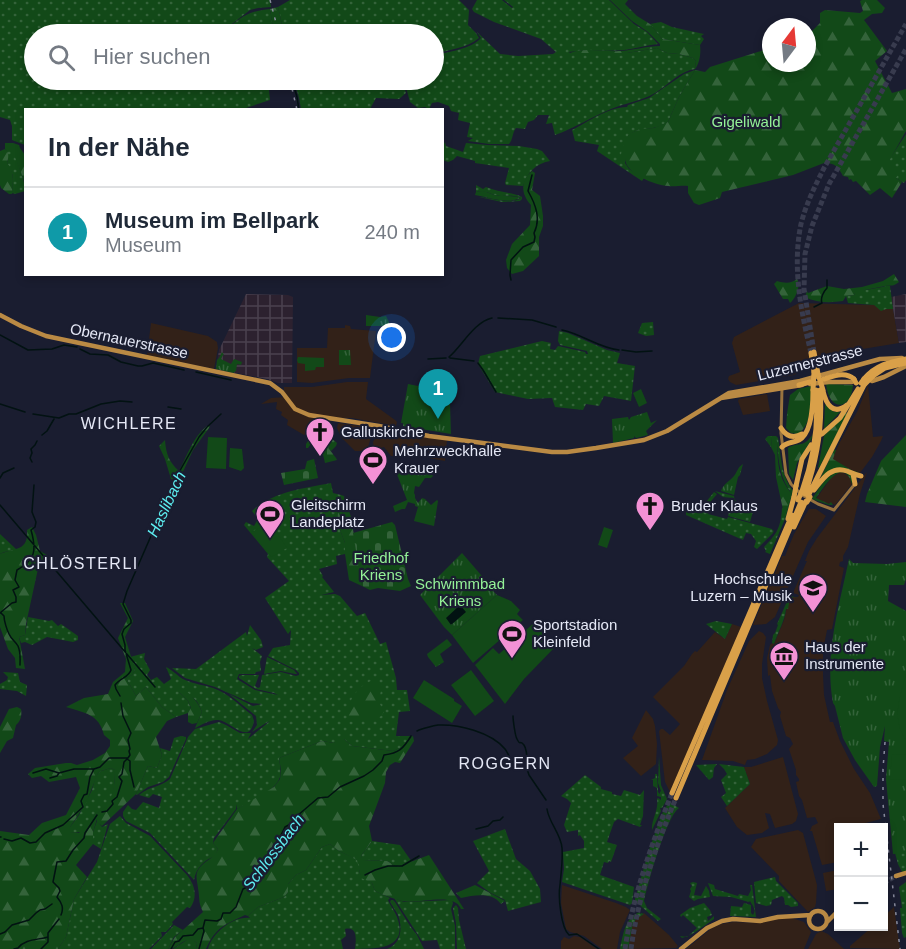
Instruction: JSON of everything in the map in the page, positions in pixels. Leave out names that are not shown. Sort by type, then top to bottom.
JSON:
[{"type":"highway","points":[[806,494],[818,446],[820,427],[819,375],[813,353]]},
{"type":"highway","points":[[818,390],[829,405],[837,409],[842,408],[846,406],[857,385],[870,372],[882,365],[906,361]]},
{"type":"highway","points":[[822,434],[840,418],[857,385],[872,378],[885,368],[906,361]]},
{"type":"highway","points":[[819,375],[844,374],[851,376],[857,385]]},
{"type":"highway","points":[[782,447],[785,443],[802,438],[808,428],[818,390],[819,375]]},
{"type":"highway","points":[[799,385],[810,382]]},
{"type":"highway","points":[[806,494],[857,385]]},
{"type":"highway","points":[[781,430],[794,437],[802,435],[808,428]]},
{"type":"highway","points":[[781,430],[790,439],[802,438]]},
{"type":"highway","points":[[800,501],[796,486],[802,459],[811,445]]},
{"type":"highway","points":[[674,795],[800,501],[832,471],[843,470],[861,476]]},
{"type":"highway","points":[[853,474],[855,484]]},
{"type":"main road","name":"Obernauerstrasse","points":[[0,315],[46,336],[257,380]]},
{"type":"main road","name":"Luzernerstrasse","points":[[721,398],[782,386],[880,359],[894,358],[906,361]]},
{"type":"main road","name":"Luzernerstrasse","points":[[257,380],[273,385],[282,392],[293,408],[309,415],[432,436],[555,452],[599,448],[648,439],[729,393],[826,382],[857,385]]},
{"type":"main road","points":[[782,386],[782,447],[784,466],[791,484],[811,501],[834,510],[855,484]]},
{"type":"main road","points":[[737,388],[744,391]]},
{"type":"main road","points":[[896,876],[906,873]]},
{"type":"main road","points":[[681,949],[708,927],[722,921],[733,919],[760,921],[778,917],[811,915],[817,911],[824,914],[834,912]]},
{"type":"main road","points":[[824,914],[826,922]]},
{"type":"main road","points":[[810,922],[811,915]]},
{"type":"main road","points":[[793,916],[810,922],[817,929],[823,927],[834,915]]},
{"type":"shaded area","points":[[246,294],[293,297],[292,383],[278,383],[216,369],[219,350]]},
{"type":"shaded area","points":[[906,294],[906,342],[899,343],[891,297]]},
{"type":"shaded area","points":[[799,303],[874,305],[893,309],[899,343],[820,356],[822,364],[809,367],[794,375],[736,385],[730,382],[729,376],[740,372],[732,343],[734,337]]},
{"type":"shaded area","points":[[151,323],[208,336],[217,342],[214,369],[147,355]]},
{"type":"shaded area","points":[[345,325],[350,326],[351,329],[376,331],[370,378],[349,378],[312,383],[297,382],[297,348],[327,348],[328,328],[345,328]]},
{"type":"shaded area","points":[[347,382],[368,382],[366,399],[395,420],[396,426],[352,418],[319,418],[304,435],[287,425],[288,420],[281,415],[282,412],[276,409],[277,402],[261,404],[271,398],[287,397],[284,387],[312,387]]},
{"type":"shaded area","points":[[868,385],[873,437],[883,436],[860,473],[832,459],[858,410]]},
{"type":"shaded area","points":[[767,394],[770,411],[743,415],[739,399]]},
{"type":"shaded area","points":[[338,423],[374,428],[368,447],[363,451],[355,451],[341,437],[337,428]]},
{"type":"shaded area","points":[[379,430],[447,440],[445,461],[423,457],[391,456],[384,447],[374,450],[373,442]]},
{"type":"shaded area","points":[[840,472],[850,477],[852,484],[835,505],[816,499],[831,478]]},
{"type":"shaded area","points":[[867,472],[848,547],[839,566],[844,568],[832,629],[827,630],[825,640],[823,675],[824,695],[830,722],[833,722],[840,741],[854,769],[870,793],[881,819],[866,823],[834,823],[834,863],[822,865],[812,831],[810,831],[812,826],[818,823],[815,817],[807,818],[799,796],[796,782],[799,779],[789,749],[793,744],[786,736],[781,712],[772,691],[767,658],[770,645],[774,644],[784,620],[789,598],[799,595],[793,593],[809,551]]},
{"type":"shaded area","points":[[809,509],[816,509],[826,516],[808,542],[775,617],[766,624],[753,625],[782,556],[785,556],[794,534]]},
{"type":"shaded area","points":[[732,624],[741,627],[670,792],[665,782],[659,731],[663,729],[670,735],[680,724],[653,697],[715,632],[725,639]]},
{"type":"shaded area","points":[[759,631],[766,637],[762,678],[778,740],[777,745],[767,754],[747,760],[745,765],[733,761],[702,760],[727,690],[749,641]]},
{"type":"shaded area","points":[[646,710],[655,726],[656,764],[641,776],[623,758],[638,746],[632,738]]},
{"type":"shaded area","points":[[783,757],[798,814],[796,821],[775,828],[770,814],[765,813],[769,828],[762,833],[747,835],[737,827],[725,808],[750,784],[744,767]]},
{"type":"shaded area","points":[[798,830],[803,833],[817,885],[815,907],[808,912],[779,881],[779,876],[751,847],[756,839]]},
{"type":"shaded area","points":[[834,871],[834,890],[826,891],[823,873]]},
{"type":"shaded area","points":[[562,885],[630,910],[620,932],[617,949],[602,949],[584,936],[566,929],[561,903]]},
{"type":"shaded area","points":[[894,907],[900,949],[850,948],[867,931],[888,931],[888,912]]},
{"type":"shaded area","points":[[644,913],[669,935],[678,946],[676,948],[628,949],[633,922]]},
{"type":"shaded area","points":[[779,918],[792,918],[804,922],[811,932],[804,949],[686,949],[712,928],[721,924],[758,923]]},
{"type":"shaded area","points":[[821,931],[828,934],[844,949],[808,949],[816,934]]},
{"type":"shaded area","points":[[574,936],[580,937],[597,949],[561,949],[561,941],[564,937],[569,939]]},
{"type":"green space","points":[[0,0],[270,0],[271,7],[250,10],[232,24],[24,24],[24,90],[269,90],[270,100],[246,108],[24,108],[24,145],[12,140],[10,120],[0,117]]},
{"type":"green space","points":[[290,0],[459,0],[469,10],[468,25],[479,38],[463,46],[444,51],[444,24],[282,24],[278,7]]},
{"type":"green space","points":[[477,0],[502,0],[512,8],[504,0],[609,0],[658,44],[624,50],[570,53],[627,53],[657,48],[667,53],[693,58],[696,61],[695,69],[679,75],[650,96],[611,109],[555,135],[552,123],[546,124],[549,115],[538,115],[534,120],[528,122],[525,129],[516,128],[509,144],[468,141],[473,138],[467,137],[470,123],[458,120],[459,113],[451,111],[449,106],[438,102],[432,103],[430,108],[418,108],[410,102],[407,90],[444,90],[444,53],[459,50],[477,42],[481,38],[477,32],[500,54],[518,56],[556,52],[541,39],[494,22],[472,9]]},
{"type":"green space","points":[[610,0],[628,0],[625,4],[637,16],[650,24],[662,39],[700,45],[700,57],[695,69],[696,61],[693,58],[667,53],[657,48],[627,53],[570,53],[588,50],[621,51],[660,46],[648,32],[632,21]]},
{"type":"green space","name":"Gigeliwald","points":[[877,0],[885,8],[882,13],[872,14],[864,20],[887,51],[875,61],[892,93],[906,89],[906,131],[888,163],[900,171],[896,178],[902,182],[892,198],[880,188],[870,195],[856,181],[853,182],[843,176],[836,166],[824,163],[793,175],[722,192],[720,198],[699,205],[694,203],[688,193],[688,186],[656,183],[635,174],[626,164],[625,158],[621,155],[629,134],[668,122],[695,70],[705,72],[710,67],[762,51],[762,72],[816,72],[816,27],[820,23],[820,13],[825,10],[860,13],[863,11],[860,1]]},
{"type":"green space","points":[[278,7],[282,24],[272,24],[270,9]]},
{"type":"green space","points":[[270,9],[272,24],[233,24],[243,17]]},
{"type":"green space","points":[[661,22],[672,27],[704,34],[701,36],[704,39],[700,45],[662,39],[650,24]]},
{"type":"green space","points":[[695,70],[668,122],[655,128],[637,130],[628,136],[625,163],[629,169],[644,178],[642,181],[597,151],[599,145],[575,141],[572,130],[605,112],[627,107],[649,98],[684,74]]},
{"type":"green space","points":[[297,90],[405,90],[406,93],[399,99],[376,98],[371,108],[301,108]]},
{"type":"green space","points":[[906,134],[906,180],[904,183],[896,178],[887,163]]},
{"type":"green space","points":[[445,142],[446,146],[463,152],[466,143],[519,146],[542,151],[550,161],[533,169],[523,186],[506,185],[509,168],[475,163],[475,161],[457,156],[448,162],[444,160]]},
{"type":"green space","points":[[5,143],[13,143],[24,191],[12,193],[13,177],[7,163],[8,156]]},
{"type":"green space","points":[[13,143],[19,145],[24,154],[24,180],[13,152]]},
{"type":"green space","points":[[5,149],[8,154],[7,163],[12,174],[12,194],[0,185],[0,151]]},
{"type":"green space","points":[[532,171],[535,173],[532,190],[540,196],[543,216],[543,226],[539,237],[539,256],[523,271],[512,274],[507,268],[506,260],[512,244],[530,225],[531,205],[523,188],[525,179]]},
{"type":"green space","points":[[476,185],[483,189],[486,187],[518,195],[522,197],[522,199],[502,202],[479,197],[506,201],[521,198],[476,192]]},
{"type":"green space","points":[[482,191],[520,198],[504,201],[475,195],[476,192]]},
{"type":"green space","points":[[894,274],[899,282],[895,285],[865,290],[859,295],[855,293],[846,296],[843,301],[824,302],[805,297],[807,291],[808,293],[827,286],[844,289],[862,287],[883,281]]},
{"type":"green space","points":[[797,279],[797,292],[790,303],[788,299],[783,299],[774,284],[777,281],[787,283]]},
{"type":"green space","points":[[890,286],[893,309],[881,311],[874,305],[848,303],[846,296]]},
{"type":"green space","points":[[366,315],[386,316],[389,326],[366,326]]},
{"type":"green space","points":[[653,322],[654,335],[646,336],[638,333],[642,323]]},
{"type":"green space","points":[[559,331],[620,353],[617,363],[635,366],[631,401],[604,396],[599,406],[586,404],[583,410],[555,407],[552,398],[528,399],[495,392],[478,364],[480,356],[542,341],[551,343],[550,349],[555,350],[558,346],[588,354],[587,351],[560,345]]},
{"type":"green space","points":[[339,350],[350,350],[351,365],[339,365]]},
{"type":"green space","points":[[222,352],[224,355],[221,359],[231,364],[234,359],[242,362],[241,365],[237,364],[236,371],[233,373],[216,369],[217,360]]},
{"type":"green space","points":[[298,357],[324,358],[324,367],[305,371],[305,364],[298,363]]},
{"type":"green space","points":[[408,384],[423,387],[425,392],[450,403],[451,434],[403,426],[401,423]]},
{"type":"green space","points":[[826,384],[853,385],[848,400],[840,405],[835,403],[831,400]]},
{"type":"green space","points":[[811,386],[810,412],[806,425],[798,434],[791,433],[786,428],[790,395],[798,389]]},
{"type":"green space","points":[[641,389],[647,403],[639,407],[633,393]]},
{"type":"green space","points":[[825,404],[834,412],[840,412],[824,429]]},
{"type":"green space","points":[[647,412],[651,423],[657,420],[646,431],[648,435],[636,438],[634,436],[634,438],[613,443],[612,419],[628,417],[629,420],[631,417]]},
{"type":"green space","points":[[846,412],[847,414],[818,468],[824,436]]},
{"type":"green space","points":[[207,426],[210,426],[193,450],[158,526],[155,526],[174,480],[171,479],[159,446],[165,440],[169,457],[179,471],[194,441]]},
{"type":"green space","points":[[317,428],[323,429],[337,443],[331,451],[321,440],[313,442],[306,448],[306,444]]},
{"type":"green space","points":[[813,434],[797,463],[793,480],[789,474],[788,448],[804,443]]},
{"type":"green space","points":[[906,435],[906,507],[865,502],[881,461]]},
{"type":"green space","points":[[768,436],[778,438],[784,472],[793,491],[792,494],[782,476],[777,441],[772,438],[771,447],[765,439]]},
{"type":"green space","points":[[208,437],[227,438],[226,469],[206,468]]},
{"type":"green space","points":[[775,437],[781,475],[792,494],[785,519],[776,477],[775,455],[771,447],[772,438]]},
{"type":"green space","points":[[326,445],[337,460],[325,463],[321,446]]},
{"type":"green space","points":[[230,448],[242,449],[244,468],[241,471],[229,467]]},
{"type":"green space","points":[[836,450],[833,459],[858,472],[856,474],[847,469],[820,479]]},
{"type":"green space","points":[[314,459],[318,478],[284,485],[281,473],[305,469],[307,461]]},
{"type":"green space","points":[[398,461],[401,469],[406,473],[410,474],[413,468],[414,471],[427,469],[433,476],[425,478],[419,487],[415,486],[414,493],[418,503],[422,498],[431,505],[438,501],[434,526],[414,521],[418,507],[415,504],[408,502],[405,509],[395,512],[393,506],[407,500],[393,464]]},
{"type":"green space","points":[[743,464],[734,495],[721,491],[724,486]]},
{"type":"green space","points":[[844,472],[850,474],[853,477],[852,484]]},
{"type":"green space","points":[[844,472],[834,476],[816,498],[829,504],[831,502],[833,505],[829,505],[812,499],[821,486],[835,473]]},
{"type":"green space","points":[[331,483],[333,493],[341,495],[337,522],[345,543],[345,554],[336,556],[337,564],[319,569],[322,577],[334,592],[321,595],[340,596],[357,616],[365,613],[380,644],[386,642],[397,690],[407,690],[410,711],[399,712],[396,736],[413,736],[402,747],[393,751],[352,746],[344,739],[334,743],[322,741],[279,758],[278,782],[262,796],[237,809],[237,804],[236,809],[214,838],[213,843],[218,849],[215,856],[201,865],[194,880],[150,833],[126,821],[123,812],[128,805],[136,810],[143,802],[159,808],[162,797],[153,794],[149,798],[139,795],[170,779],[188,737],[195,729],[219,722],[240,733],[251,733],[248,739],[270,721],[252,732],[257,725],[256,716],[229,694],[253,706],[262,704],[251,703],[215,687],[185,678],[172,668],[196,669],[246,632],[247,636],[250,625],[261,640],[263,647],[256,650],[252,648],[262,656],[261,671],[255,674],[239,674],[237,679],[255,690],[278,695],[256,689],[239,676],[259,675],[255,686],[258,688],[262,675],[281,672],[299,675],[296,670],[268,656],[273,648],[290,645],[291,630],[288,634],[265,598],[289,581],[267,557],[268,554],[244,525],[246,522],[254,526],[258,519],[252,511],[269,499]]},
{"type":"green space","points":[[715,491],[734,496],[738,503],[754,508],[750,522],[728,516],[733,498],[723,497]]},
{"type":"green space","points":[[714,492],[717,494],[707,506],[710,509],[708,514],[772,529],[773,533],[757,549],[754,547],[756,541],[751,534],[746,533],[743,540],[686,515],[686,511],[699,511]]},
{"type":"green space","points":[[341,495],[344,496],[351,517],[362,586],[349,580],[345,543],[337,522]]},
{"type":"green space","points":[[782,508],[785,519],[770,554],[765,552],[764,547],[778,530]]},
{"type":"green space","name":"Friedhof Kriens","points":[[392,522],[395,525],[411,586],[400,591],[378,588],[370,590],[362,586],[353,533]]},
{"type":"green space","name":"Gleitschirm Landeplatz","points":[[270,523],[287,548],[271,557],[251,532]]},
{"type":"green space","points":[[32,527],[40,551],[47,555],[47,559],[39,564],[25,635],[19,637],[25,669],[16,668],[15,658],[8,649],[0,627],[0,554],[23,546],[27,530]]},
{"type":"green space","points":[[604,527],[613,530],[607,548],[598,545]]},
{"type":"green space","points":[[0,534],[17,550],[0,554]]},
{"type":"green space","name":"Schwimmbad Kriens","points":[[462,553],[497,595],[452,635],[420,595]]},
{"type":"green space","points":[[849,559],[853,563],[906,562],[904,585],[889,585],[888,601],[906,611],[906,853],[893,854],[886,779],[889,742],[884,741],[885,726],[880,747],[877,786],[874,787],[843,738],[833,703],[831,649]]},
{"type":"green space","name":"Sportstadion Kleinfeld","points":[[497,595],[511,601],[520,610],[517,614],[523,620],[473,663],[452,635]]},
{"type":"green space","points":[[789,597],[798,598],[790,598],[774,644],[772,643],[773,635]]},
{"type":"green space","points":[[120,603],[125,603],[133,621],[125,637],[135,670],[126,678],[136,696],[146,687],[162,707],[176,717],[167,721],[156,737],[162,755],[157,768],[148,766],[136,794],[102,826],[97,819],[93,832],[93,844],[76,865],[87,877],[74,899],[66,937],[58,949],[0,949],[0,831],[29,835],[42,823],[66,815],[80,788],[76,777],[49,782],[41,776],[32,778],[28,774],[35,768],[66,763],[77,765],[93,760],[105,753],[110,746],[110,740],[104,735],[95,718],[66,707],[84,698],[108,694],[113,682],[125,672],[126,659],[118,638],[128,618]],"holes":[[[111,768],[115,770],[113,791],[108,802],[94,815],[89,827],[82,828],[79,833],[70,832],[70,827],[86,803],[98,773]]]},
{"type":"green space","points":[[28,617],[52,620],[58,626],[61,624],[78,636],[78,640],[73,642],[47,637],[32,645],[21,643],[19,637],[25,635]]},
{"type":"green space","points":[[716,621],[732,624],[725,639],[706,624]]},
{"type":"green space","name":"Sportstadion Kleinfeld","points":[[535,622],[555,647],[524,679],[505,704],[475,665],[493,648],[499,654]]},
{"type":"green space","points":[[447,639],[452,645],[440,654],[444,662],[436,667],[427,654]]},
{"type":"green space","points":[[145,653],[144,659],[150,670],[147,675],[151,680],[157,677],[164,684],[171,679],[166,667],[185,680],[218,690],[252,715],[254,721],[252,728],[244,732],[223,721],[215,720],[195,728],[202,712],[200,707],[194,698],[179,692],[188,701],[191,709],[188,713],[176,717],[162,707],[146,687],[136,696],[126,678],[135,670],[130,657]]},
{"type":"green space","points":[[267,657],[294,670],[297,674],[281,671],[264,674]]},
{"type":"green space","points":[[471,670],[494,701],[475,716],[451,685]]},
{"type":"green space","points":[[3,672],[18,673],[20,682],[27,685],[26,696],[17,691],[0,689],[0,684],[8,677]]},
{"type":"green space","points":[[906,674],[906,740],[899,724],[898,708]]},
{"type":"green space","points":[[373,680],[382,684],[379,702],[384,712],[375,719],[349,721],[346,714],[352,698],[359,689]]},
{"type":"green space","points":[[424,680],[462,706],[452,723],[413,698]]},
{"type":"green space","points":[[180,687],[193,698],[202,712],[197,723],[188,722],[188,713],[191,708],[179,692]]},
{"type":"green space","points":[[17,707],[21,709],[20,720],[16,725],[13,738],[7,741],[0,753],[0,727],[9,709]]},
{"type":"green space","points":[[181,736],[186,739],[169,777],[137,795],[148,766],[157,768],[162,755],[160,748],[170,751],[174,738]]},
{"type":"green space","points":[[413,736],[414,741],[400,763],[395,762],[390,765],[386,772],[385,783],[369,826],[372,841],[361,856],[363,860],[387,861],[397,867],[429,855],[464,909],[451,901],[409,902],[378,893],[372,883],[361,878],[357,860],[330,844],[322,847],[306,870],[296,875],[288,884],[288,892],[284,897],[258,907],[248,916],[245,915],[226,924],[213,936],[206,949],[196,949],[197,943],[188,940],[168,949],[175,937],[203,912],[197,874],[201,866],[217,852],[218,849],[213,843],[237,809],[274,787],[280,779],[279,758],[322,741],[334,743],[340,738],[352,746],[393,751],[402,747]]},
{"type":"green space","points":[[892,754],[906,755],[906,780],[890,779]]},
{"type":"green space","points":[[659,757],[661,785],[667,799],[660,808],[661,811],[652,830],[657,799],[661,800],[651,780],[657,774],[660,794]]},
{"type":"green space","points":[[717,764],[713,777],[709,780],[696,765]]},
{"type":"green space","points":[[719,764],[744,767],[750,784],[727,806],[721,797],[726,793],[721,780],[727,774]]},
{"type":"green space","points":[[111,768],[115,770],[115,777],[109,802],[94,815],[90,827],[78,832],[70,832],[70,827],[92,790],[98,773]]},
{"type":"green space","points":[[585,775],[601,789],[612,792],[612,794],[621,796],[624,790],[640,795],[644,790],[643,816],[640,825],[642,825],[640,827],[618,819],[614,822],[607,842],[617,845],[611,862],[604,862],[600,875],[634,887],[630,905],[562,882],[563,852],[584,848],[584,841],[580,835],[578,836],[578,830],[567,832],[564,825],[571,803],[561,796]]},
{"type":"green space","points":[[669,802],[679,808],[663,837],[644,901],[647,908],[661,919],[658,921],[635,899],[649,850],[662,814]]},
{"type":"green space","points":[[120,816],[126,823],[150,836],[187,875],[192,883],[194,900],[190,908],[187,907],[172,922],[173,924],[166,932],[161,932],[162,936],[149,949],[58,949],[66,937],[74,899],[97,862],[110,824]]},
{"type":"green space","points":[[97,821],[102,827],[108,824],[101,849],[93,844],[93,832]]},
{"type":"green space","points":[[505,829],[516,859],[530,871],[540,889],[541,902],[508,911],[505,900],[477,883],[489,871],[473,841]]},
{"type":"green space","points":[[372,841],[400,845],[412,862],[397,867],[387,861],[362,860],[361,856]]},
{"type":"green space","points":[[330,844],[358,860],[360,874],[372,883],[375,891],[390,898],[388,900],[400,928],[399,936],[395,941],[381,947],[355,949],[354,932],[345,929],[346,936],[341,940],[343,949],[208,949],[214,937],[224,927],[237,920],[250,918],[248,916],[258,907],[284,897],[288,892],[288,884],[296,875],[306,870],[322,847]]},
{"type":"green space","points":[[895,853],[906,853],[906,871],[902,872]]},
{"type":"green space","points":[[775,877],[776,881],[798,903],[798,906],[785,905],[782,896],[772,900],[771,905],[756,903],[754,882]]},
{"type":"green space","points":[[906,882],[906,937],[904,938],[899,887]]},
{"type":"green space","points":[[690,883],[697,883],[694,895],[701,896],[706,886],[710,897],[694,901],[689,897],[692,886]]},
{"type":"green space","points":[[708,883],[714,885],[715,889],[738,896],[739,894],[748,896],[751,890],[750,885],[752,885],[756,917],[730,916],[731,906],[742,907],[744,903],[751,905],[753,915],[754,909],[750,901],[713,896]]},
{"type":"green space","points":[[475,885],[505,901],[501,904],[483,895],[461,898],[456,893]]},
{"type":"green space","points":[[394,898],[404,902],[452,900],[455,949],[440,949],[437,940],[422,941]]},
{"type":"green space","points":[[391,900],[395,902],[424,949],[387,949],[392,947],[400,935],[398,915]]},
{"type":"green space","points":[[704,903],[712,915],[707,917],[708,921],[714,916],[714,919],[688,936],[697,928],[683,915],[681,917],[680,915]]},
{"type":"green space","points":[[456,905],[466,949],[457,949],[453,908]]},
{"type":"green space","points":[[640,912],[644,914],[633,923],[628,949],[620,949],[628,922]]},
{"type":"green space","points":[[174,925],[183,930],[174,937],[168,949],[151,949]]},
{"type":"green space","points":[[191,939],[197,943],[196,949],[173,949],[187,940]]},
{"type":"water","points":[[460,605],[466,612],[451,625],[446,618]]},
{"type":"waterway","points":[[295,90],[299,108]]},
{"type":"waterway","points":[[511,280],[511,260],[523,247],[534,242],[537,212],[528,191],[532,175]]},
{"type":"waterway","points":[[814,307],[822,303],[827,280]]},
{"type":"waterway","points":[[449,357],[474,329],[492,318]]},
{"type":"waterway","points":[[498,318],[532,320],[556,327]]},
{"type":"waterway","points":[[562,330],[604,347],[619,350]]},
{"type":"waterway","points":[[0,335],[28,350],[52,349],[64,345],[77,347]]},
{"type":"waterway","points":[[80,349],[90,354],[108,355],[121,362],[138,366],[153,363],[184,370]]},
{"type":"waterway","points":[[622,350],[652,351]]},
{"type":"waterway","points":[[428,359],[446,358]]},
{"type":"waterway","points":[[450,358],[474,361]]},
{"type":"waterway","points":[[478,363],[496,392]]},
{"type":"waterway","points":[[196,372],[231,380]]},
{"type":"waterway","points":[[33,414],[59,418],[101,404],[132,402]]},
{"type":"waterway","points":[[0,404],[25,412]]},
{"type":"waterway","points":[[168,407],[181,409]]},
{"type":"waterway","name":"Haslibach","points":[[120,696],[115,685],[131,670],[122,634],[131,623],[123,604],[127,591],[178,474],[199,437],[221,414]]},
{"type":"waterway","points":[[42,435],[54,419]]},
{"type":"waterway","points":[[32,462],[31,449],[37,441]]},
{"type":"waterway","points":[[0,478],[3,473],[14,468]]},
{"type":"waterway","points":[[0,613],[16,602],[13,590],[19,587],[15,580],[17,570],[28,562],[33,554],[34,544],[31,530],[35,527],[36,522],[32,512],[34,485]]},
{"type":"waterway","points":[[0,505],[155,687]]},
{"type":"waterway","points":[[1,613],[10,636],[19,649],[20,665]]},
{"type":"waterway","points":[[33,773],[46,769],[59,773],[74,769],[94,769],[100,767],[109,758],[128,758],[130,755],[128,740],[131,733],[123,716],[121,703]]},
{"type":"waterway","points":[[513,716],[516,737],[526,750],[527,769]]},
{"type":"waterway","points":[[417,731],[436,725],[446,725],[474,730],[491,738],[505,749],[514,766],[527,769],[546,800]]},
{"type":"waterway","name":"Schlossbach","points":[[171,949],[175,942],[183,936],[193,935],[198,929],[203,928],[205,920],[217,921],[221,919],[223,913],[230,913],[236,907],[243,889],[251,885],[285,827],[296,821],[297,816],[318,798],[328,797],[340,787],[373,770],[382,761],[384,755],[400,750],[411,736]]},
{"type":"waterway","points":[[127,759],[130,761],[134,787]]},
{"type":"waterway","points":[[102,812],[107,811],[117,797],[122,781],[119,777],[127,759]]},
{"type":"waterway","points":[[4,839],[12,841],[21,838],[30,843],[36,842],[45,833],[63,825],[83,807],[81,801],[87,794],[94,769]]},
{"type":"waterway","points":[[50,778],[59,773]]},
{"type":"waterway","name":"Schlossbach","points":[[547,809],[562,848],[559,897],[564,926],[569,935],[577,934],[599,949]]},
{"type":"waterway","points":[[61,915],[62,906],[57,897],[60,891],[53,882],[57,862],[66,861],[84,838],[97,815]]},
{"type":"waterway","points":[[476,829],[488,826],[503,817]]},
{"type":"waterway","points":[[365,875],[388,866],[402,866],[419,856]]},
{"type":"waterway","points":[[0,934],[12,925],[29,920],[40,910],[52,904]]},
{"type":"waterway","points":[[41,949],[48,942],[48,933],[59,919]]},
{"type":"waterway","points":[[199,949],[203,928]]},
{"type":"waterway","points":[[14,949],[28,941],[48,937]]},
{"type":"tunnel","points":[[811,353],[801,306],[797,257],[803,217],[824,168],[906,24]]},
{"type":"tunnel","points":[[814,352],[804,289],[805,254],[812,226],[829,184],[906,49]]},
{"type":"tunnel","points":[[625,949],[644,870],[672,793]]},
{"type":"tunnel","points":[[631,949],[638,910],[649,872],[676,798]]},
{"type":"tunnel","points":[[888,881],[896,876]]},
{"type":"railway","points":[[270,0],[276,24]]},
{"type":"railway","points":[[292,90],[297,108]]},
{"type":"railway","points":[[885,742],[883,804],[900,949]]},
{"type":"place","name":"Museum im Bellpark","points":[[438,419]]},
{"type":"place","name":"Galluskirche","points":[[320,458]]},
{"type":"place","name":"Mehrzweckhalle Krauer","points":[[373,486]]},
{"type":"place","name":"Bruder Klaus","points":[[650,532]]},
{"type":"place","name":"Gleitschirm Landeplatz","points":[[270,540]]},
{"type":"place","name":"Hochschule Luzern – Musik","points":[[813,614]]},
{"type":"place","name":"Sportstadion Kleinfeld","points":[[512,660]]},
{"type":"place","name":"Haus der Instrumente","points":[[784,682]]},
{"type":"district","name":"WICHLERE","points":[[129,423]]},
{"type":"district","name":"CHLÖSTERLI","points":[[81,563]]},
{"type":"district","name":"ROGGERN","points":[[505,763]]}]
